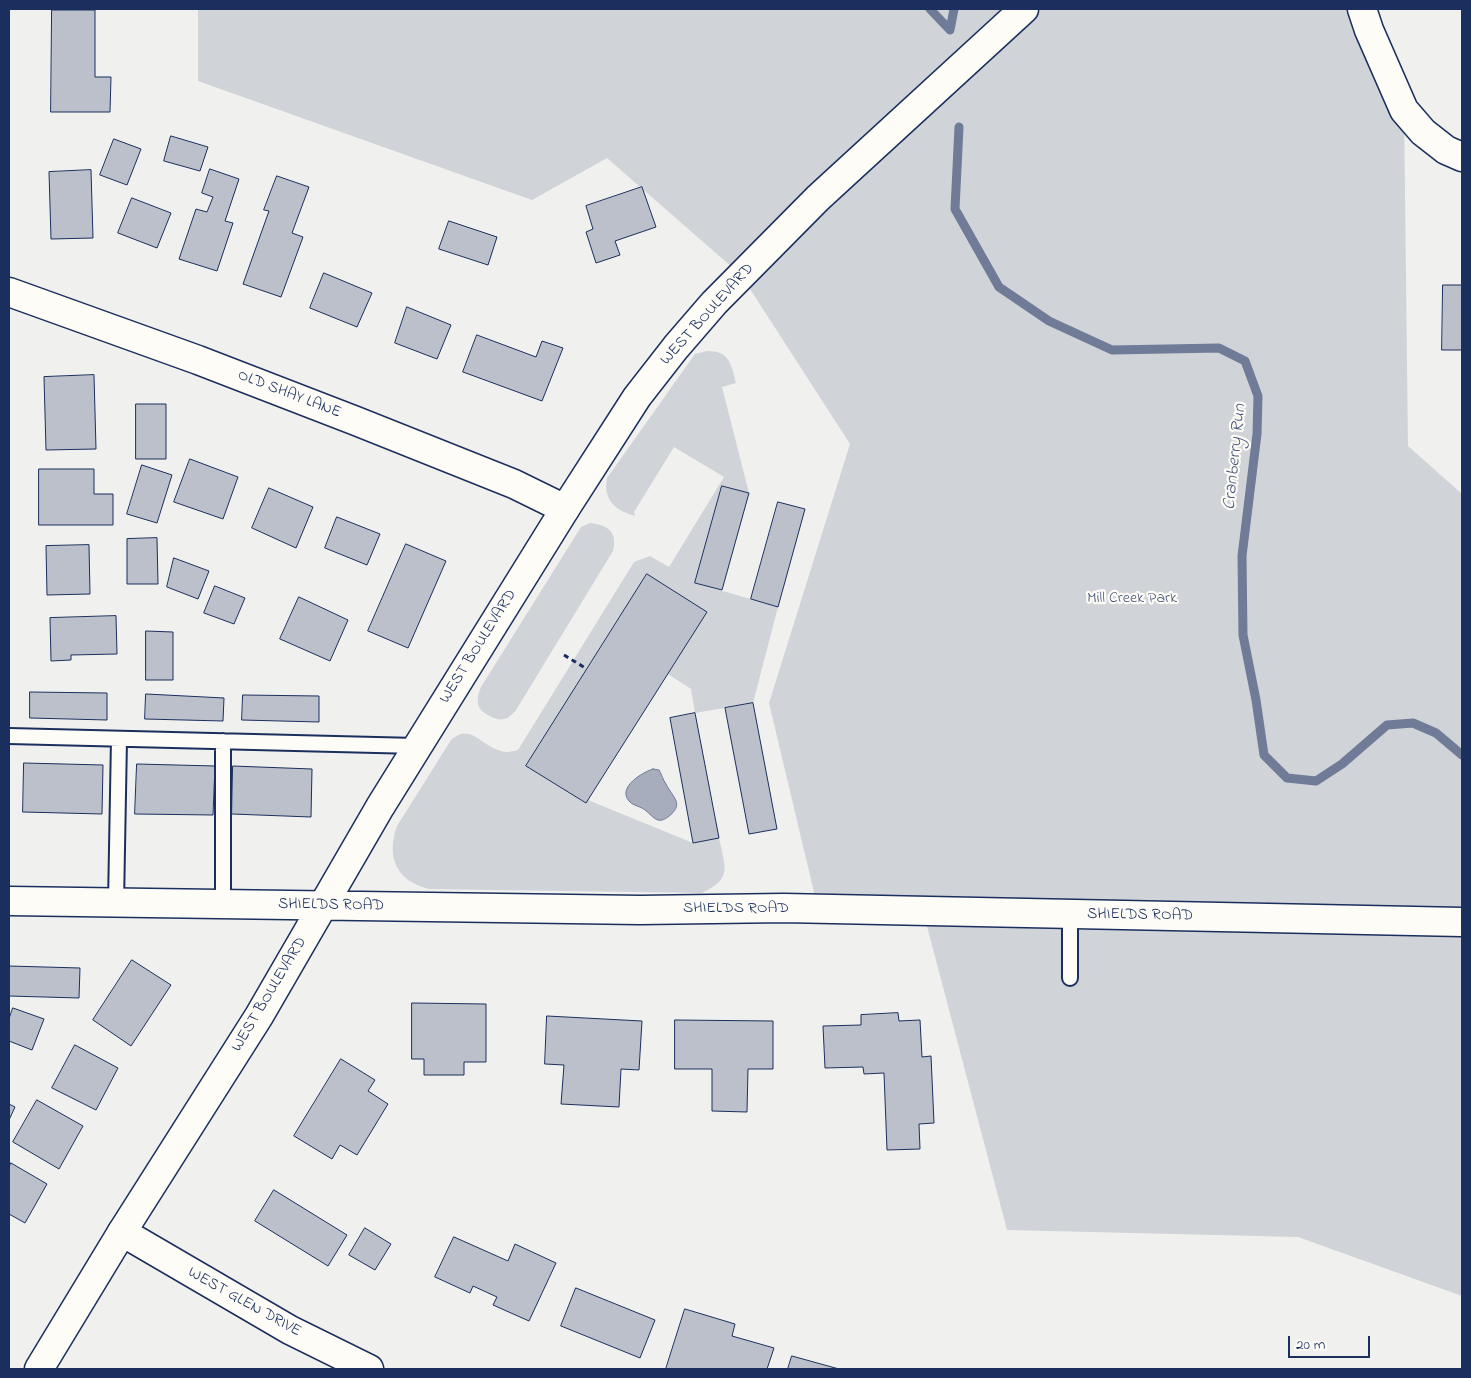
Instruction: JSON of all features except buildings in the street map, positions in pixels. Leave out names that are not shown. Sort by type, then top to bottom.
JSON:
[{"type":"street","name":"WEST BOULEVARD","points":[[39,1369],[122,1232],[258,1016],[417,746],[637,397],[676,347],[714,303],[818,198],[1024,9]]},
{"type":"street","points":[[1362,9],[1369,30],[1404,110],[1423,132],[1446,150],[1462,158]]},
{"type":"street","name":"OLD SHAY LANE","points":[[9,292],[198,360],[356,421],[514,484],[565,509]]},
{"type":"street","name":"SHIELDS ROAD","points":[[9,901],[631,910],[784,908],[1462,922]]},
{"type":"street","name":"WEST GLEN DRIVE","points":[[122,1232],[290,1330],[369,1369]]},
{"type":"lane","points":[[9,736],[417,746]]},
{"type":"lane","points":[[116,903],[119,739]]},
{"type":"lane","points":[[223,741],[223,905]]},
{"type":"lane","points":[[1070,914],[1070,978]]},
{"type":"path","points":[[564,655],[588,669]]},
{"type":"green space","name":"Mill Creek Park","points":[[198,9],[1363,9],[1404,110],[1408,446],[1462,494],[1462,1296],[1298,1237],[1007,1230],[923,911],[818,909],[769,703],[850,444],[741,275],[607,158],[532,200],[198,81]]},
{"type":"green space","points":[[707,351],[721,353],[728,360],[733,370],[736,383],[722,387],[749,493],[722,486],[695,583],[778,607],[753,703],[695,713],[691,689],[668,674],[707,612],[647,574],[526,766],[585,803],[588,800],[693,843],[719,838],[724,865],[723,877],[712,888],[702,893],[429,889],[418,885],[401,874],[396,866],[393,848],[394,837],[397,826],[451,740],[458,735],[469,734],[500,751],[518,750],[634,562],[650,556],[669,567],[724,477],[674,447],[634,512],[635,516],[622,511],[612,503],[606,486],[607,478],[695,354]]},
{"type":"green space","points":[[590,523],[607,528],[613,534],[613,551],[516,710],[510,716],[503,719],[492,717],[480,709],[478,697],[481,687],[581,527]]},
{"type":"water","points":[[653,769],[659,770],[677,805],[673,812],[663,820],[656,819],[644,809],[632,804],[626,796],[626,791],[633,781],[643,773]]},
{"type":"waterway","name":"Cranberry Run","points":[[930,9],[950,30]]},
{"type":"waterway","points":[[950,30],[954,9]]},
{"type":"waterway","name":"Cranberry Run","points":[[959,127],[955,209],[999,287],[1049,321],[1112,350],[1219,348],[1245,361],[1258,396],[1257,434],[1242,556],[1243,635],[1256,700],[1264,755],[1287,778],[1316,781],[1342,764],[1387,725],[1413,723],[1436,733],[1462,755]]}]
